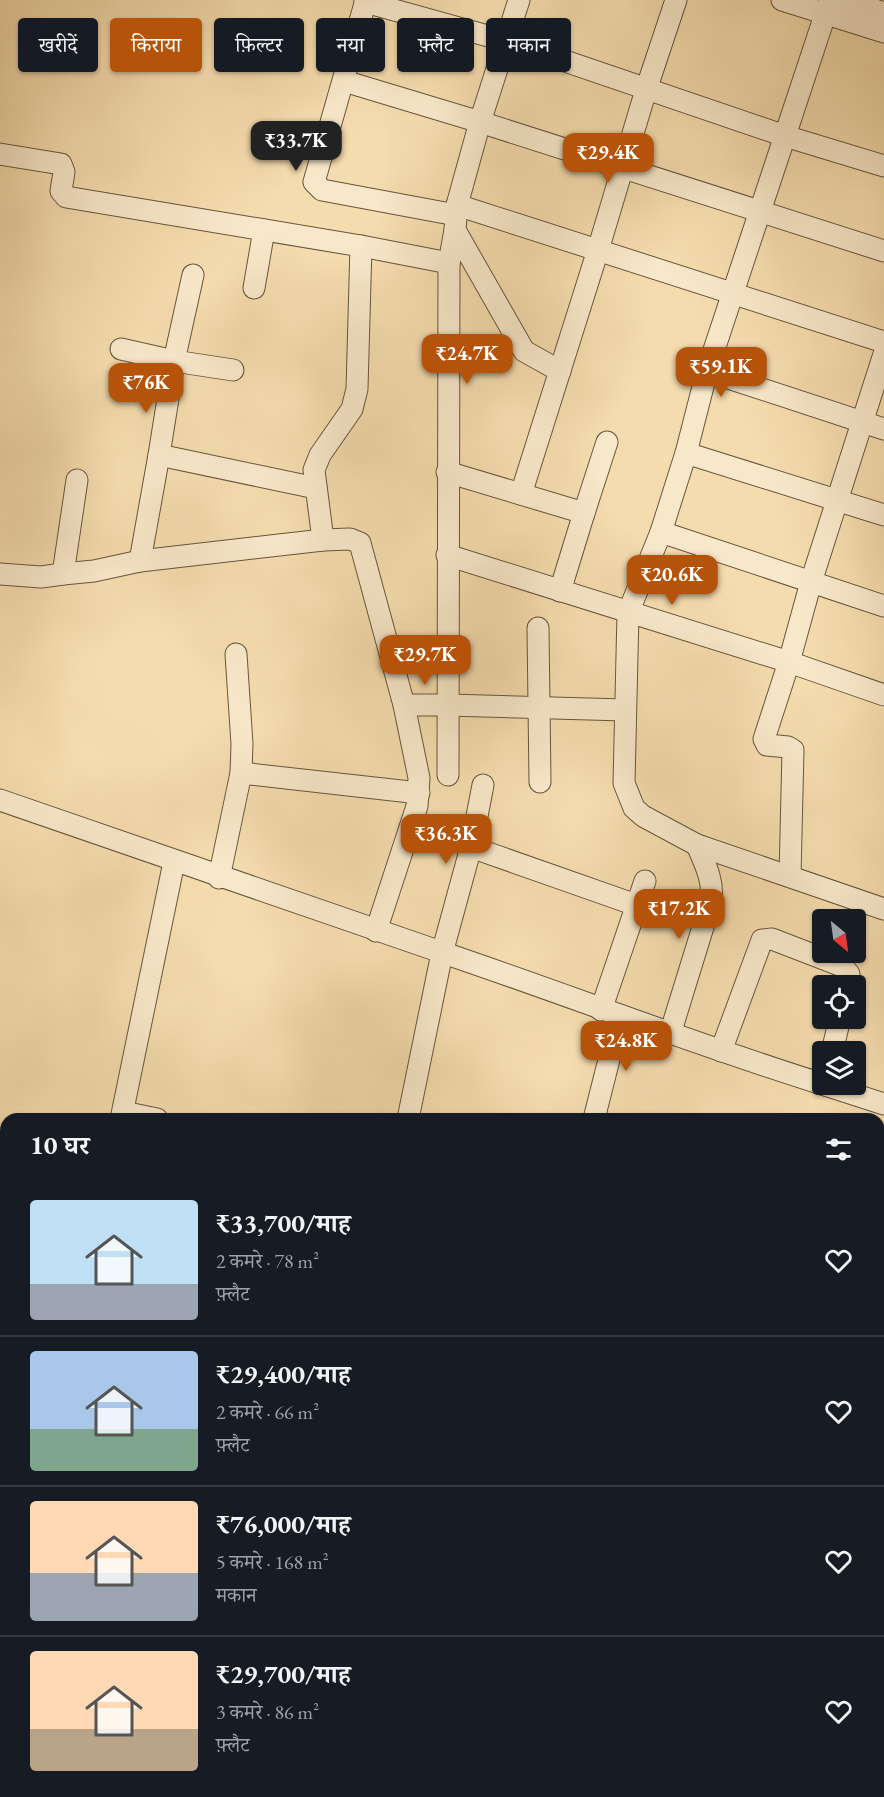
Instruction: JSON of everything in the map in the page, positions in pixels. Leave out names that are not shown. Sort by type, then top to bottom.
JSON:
[{"type":"street","points":[[513,18],[519,0]]},
{"type":"street","points":[[521,494],[676,0]]},
{"type":"street","points":[[782,0],[827,7],[884,32]]},
{"type":"street","points":[[845,0],[884,13]]},
{"type":"street","points":[[486,35],[366,1],[315,176],[314,182],[318,187],[598,250],[884,342]]},
{"type":"street","points":[[827,7],[707,371],[686,453],[661,532],[628,613],[624,783],[634,808],[643,816],[697,845],[884,909]]},
{"type":"street","points":[[571,64],[785,136],[884,166]]},
{"type":"street","points":[[448,774],[448,263],[456,217],[480,122],[496,72]]},
{"type":"street","points":[[344,81],[884,251]]},
{"type":"street","points":[[0,154],[61,164],[64,169],[61,191],[66,197],[361,246],[448,263]]},
{"type":"street","points":[[456,217],[524,351],[560,371]]},
{"type":"street","points":[[254,288],[264,230]]},
{"type":"street","points":[[323,540],[314,470],[352,409],[357,389],[361,246]]},
{"type":"street","points":[[140,561],[174,361],[193,275]]},
{"type":"street","points":[[121,349],[174,361],[233,370]]},
{"type":"street","points":[[790,876],[792,750],[767,745],[764,739],[789,662],[811,582],[884,354]]},
{"type":"street","points":[[707,371],[884,429]]},
{"type":"street","points":[[560,591],[607,442]]},
{"type":"street","points":[[686,453],[884,514]]},
{"type":"street","points":[[159,455],[316,488]]},
{"type":"street","points":[[447,472],[584,513]]},
{"type":"street","points":[[63,574],[77,480]]},
{"type":"street","points":[[661,532],[884,606]]},
{"type":"street","points":[[0,574],[41,577],[94,571],[140,561],[323,540],[350,539],[360,543],[404,705],[417,763],[419,793],[417,806],[376,931]]},
{"type":"street","points":[[447,555],[884,694]]},
{"type":"street","points":[[538,628],[540,782]]},
{"type":"street","points":[[219,878],[241,773],[242,744],[236,654]]},
{"type":"street","points":[[404,705],[625,710]]},
{"type":"street","points":[[241,773],[419,793]]},
{"type":"street","points":[[409,1113],[442,952],[471,847],[483,785]]},
{"type":"street","points":[[0,800],[219,878],[442,952],[670,1034],[812,1081]]},
{"type":"street","points":[[670,1034],[713,890],[711,879],[697,845]]},
{"type":"street","points":[[471,847],[636,905]]},
{"type":"street","points":[[123,1113],[174,862]]},
{"type":"street","points":[[595,1113],[610,1013],[636,905],[645,881]]},
{"type":"street","points":[[721,1051],[762,940],[772,939],[842,966],[849,975]]},
{"type":"street","points":[[866,1094],[882,1097]]}]
